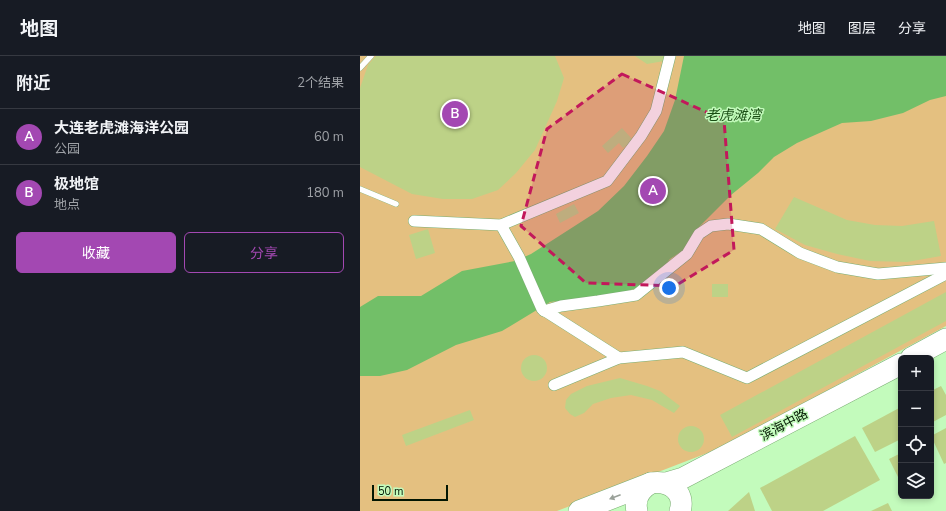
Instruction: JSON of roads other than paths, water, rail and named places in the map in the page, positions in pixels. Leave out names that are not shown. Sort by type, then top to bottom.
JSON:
[{"type":"highway","points":[[917,355],[946,339]]},
{"type":"highway","points":[[934,358],[946,351]]},
{"type":"highway","name":"滨海中路","points":[[669,493],[684,478],[898,366]]},
{"type":"highway","name":"滨海中路","points":[[637,511],[636,502],[638,496],[646,486],[669,493],[898,378]]},
{"type":"highway","points":[[578,511],[669,493]]},
{"type":"street","points":[[414,221],[501,225],[607,181],[641,136],[656,111],[670,56]]},
{"type":"street","points":[[543,310],[636,295],[687,254],[699,234],[711,226],[728,224],[760,229],[800,253],[837,267],[878,274],[946,268]]},
{"type":"street","points":[[501,225],[519,257],[543,310],[619,358]]},
{"type":"street","points":[[554,385],[619,358],[683,352],[747,378],[946,274]]},
{"type":"lane","points":[[360,68],[371,56]]},
{"type":"lane","points":[[360,189],[396,204]]},
{"type":"water","name":"老虎滩湾","points":[[684,56],[946,56],[946,96],[930,100],[903,113],[871,121],[842,123],[797,143],[774,157],[758,173],[731,195],[696,230],[685,249],[670,259],[658,274],[646,284],[623,293],[550,302],[502,331],[456,345],[407,370],[380,376],[360,376],[360,307],[378,296],[421,296],[462,271],[515,261],[531,254],[598,211],[624,186],[664,131],[675,100]]},
{"type":"place","name":"极地馆","points":[[455,114]]},
{"type":"place","name":"大连老虎滩海洋公园","points":[[653,191]]}]
